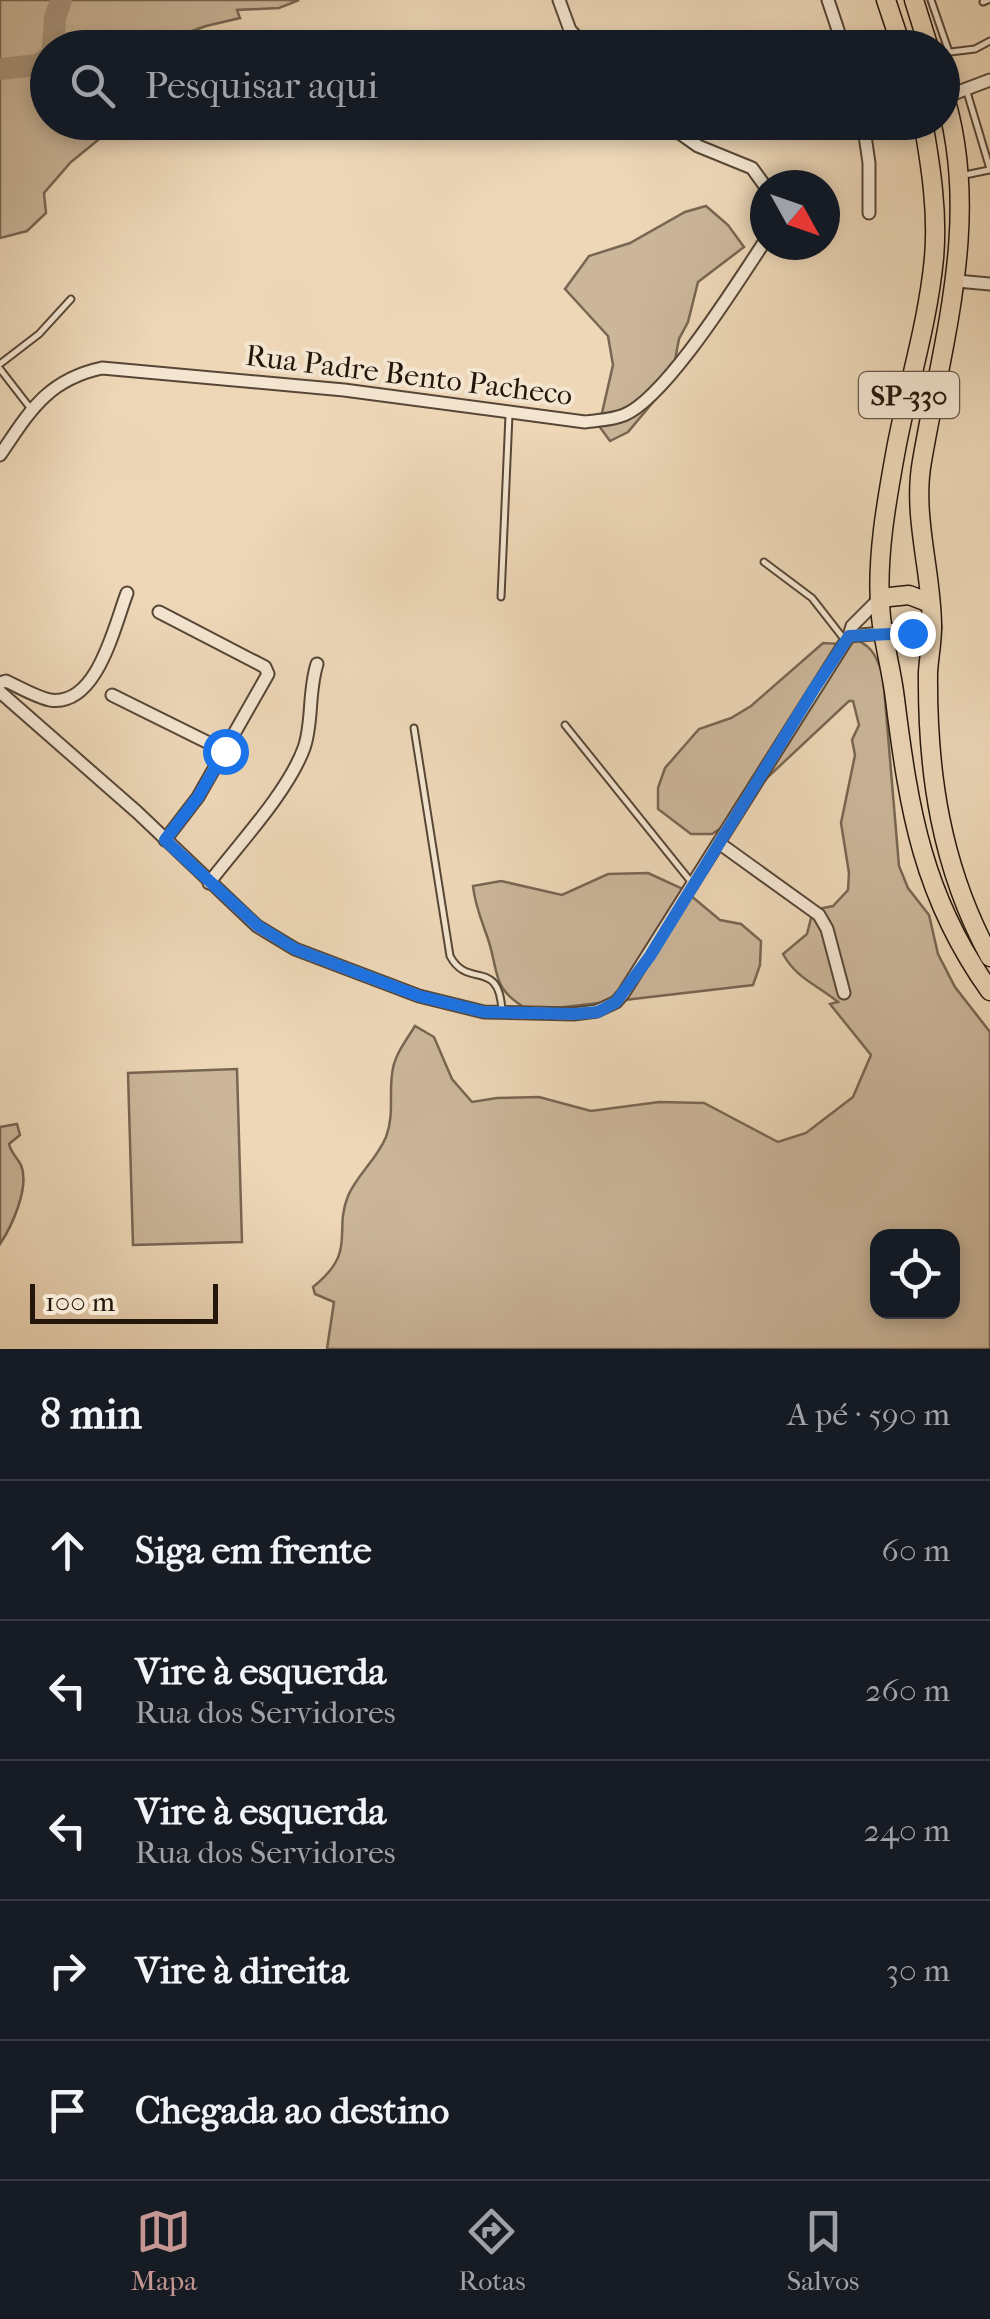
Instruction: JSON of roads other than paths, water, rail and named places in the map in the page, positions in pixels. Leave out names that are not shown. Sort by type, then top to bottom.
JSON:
[{"type":"main road","points":[[886,0],[896,30]]},
{"type":"main road","points":[[914,0],[924,30]]},
{"type":"main road","name":"SP-330","points":[[926,140],[934,254],[913,382],[897,444],[880,598],[908,792],[922,856],[954,935],[990,990]]},
{"type":"main road","name":"SP-330","points":[[955,140],[957,281],[921,465],[920,509],[932,627],[928,669],[935,805],[962,896],[990,957]]},
{"type":"main road","points":[[880,598],[909,595],[930,603]]},
{"type":"main road","points":[[884,633],[912,633],[932,627]]},
{"type":"street","points":[[558,0],[570,30]]},
{"type":"street","points":[[828,0],[838,30]]},
{"type":"street","points":[[960,90],[990,80]]},
{"type":"street","points":[[690,140],[753,170]]},
{"type":"street","points":[[866,140],[869,213]]},
{"type":"street","name":"Rua Padre Bento Pacheco","points":[[0,455],[32,409],[53,388],[74,374],[102,368],[344,390],[585,422],[624,416],[653,394],[710,322],[752,260]]},
{"type":"street","points":[[957,281],[990,284]]},
{"type":"street","points":[[0,683],[6,681],[48,700],[64,700],[80,693],[96,672],[127,593]]},
{"type":"street","points":[[0,692],[258,926],[295,949],[419,996],[502,1014],[598,1012],[616,1002],[650,956],[848,639],[852,626],[880,598]]},
{"type":"street","points":[[158,612],[265,668],[268,674],[198,797],[165,840]]},
{"type":"street","points":[[848,639],[884,633]]},
{"type":"street","points":[[209,883],[290,776],[303,751],[308,734],[310,688],[317,664]]},
{"type":"street","points":[[112,695],[225,751]]},
{"type":"street","points":[[719,843],[819,916],[827,930],[844,994]]},
{"type":"lane","points":[[932,0],[940,30]]},
{"type":"lane","points":[[960,51],[990,41]]},
{"type":"lane","points":[[958,176],[990,170],[966,89]]},
{"type":"lane","points":[[32,409],[0,366],[39,334],[70,299]]},
{"type":"lane","points":[[501,597],[510,412]]},
{"type":"lane","points":[[764,562],[812,598],[848,639]]},
{"type":"lane","points":[[565,725],[694,885]]},
{"type":"lane","points":[[414,728],[450,956],[461,969],[492,979],[499,986],[502,1014]]},
{"type":"waterway","points":[[54,30],[61,0]]},
{"type":"waterway","points":[[0,69],[30,66]]}]
